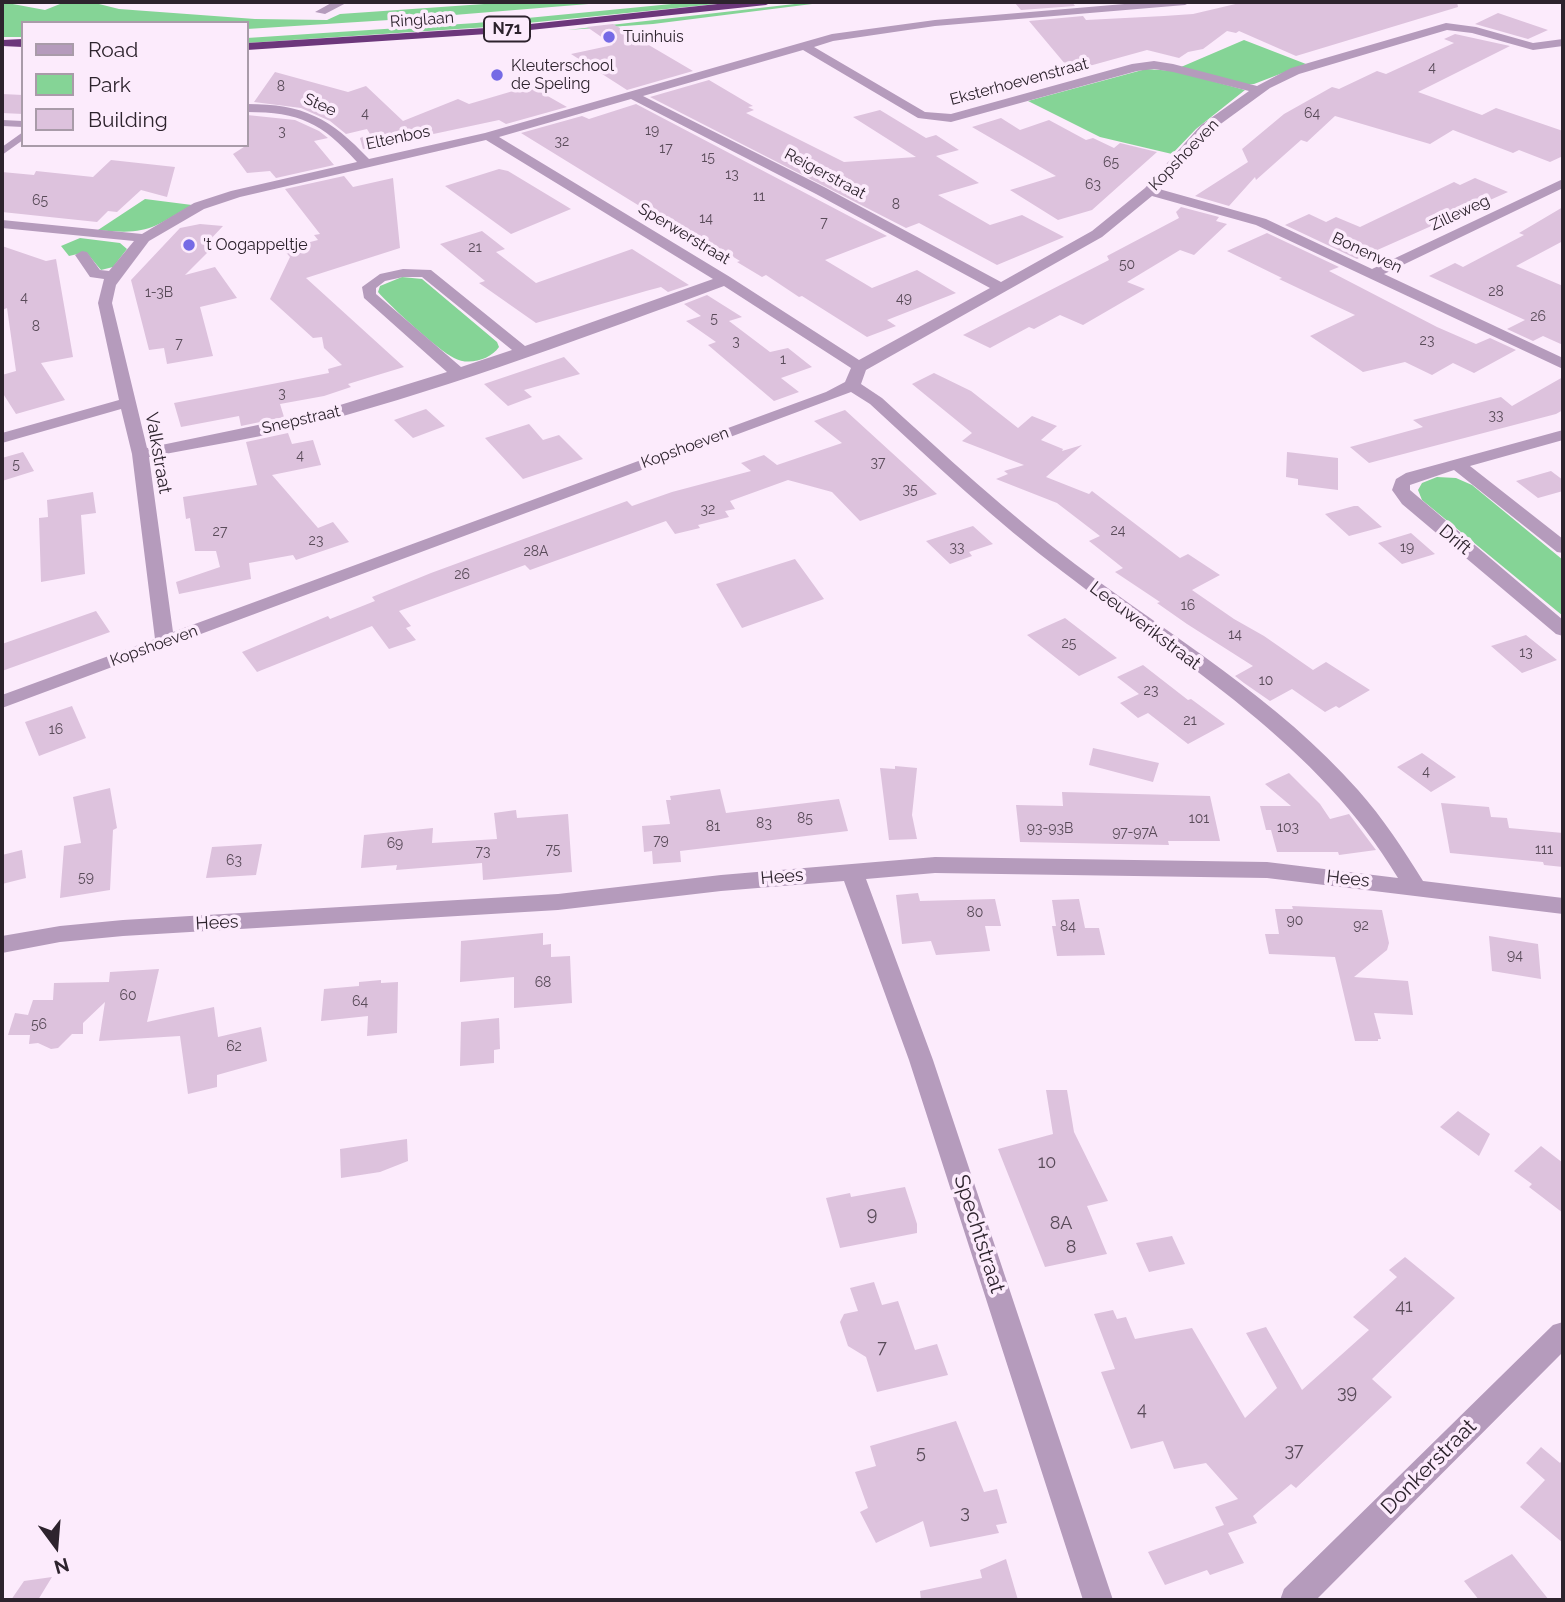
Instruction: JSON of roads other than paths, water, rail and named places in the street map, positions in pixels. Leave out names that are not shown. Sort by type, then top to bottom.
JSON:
[{"type":"highway","name":"Ringlaan","points":[[248,35],[483,19],[665,2]]},
{"type":"highway","name":"Ringlaan","points":[[248,47],[502,30],[766,2]]},
{"type":"highway","points":[[2,43],[21,43]]},
{"type":"highway","points":[[2,56],[21,55]]},
{"type":"street","points":[[321,12],[342,2]]},
{"type":"street","name":"Eltenbos","points":[[144,238],[211,201],[488,136],[803,45],[874,30],[935,23],[1185,2]]},
{"type":"street","name":"Kopshoeven","points":[[859,367],[1097,234],[1150,191],[1206,128],[1258,90],[1295,71],[1446,26],[1464,27],[1523,46],[1548,47],[1563,42]]},
{"type":"street","name":"Eksterhoevenstraat","points":[[803,45],[922,115],[933,118],[951,118],[1136,67],[1154,65],[1258,90]]},
{"type":"street","name":"Reigerstraat","points":[[630,94],[821,191],[1002,288]]},
{"type":"street","name":"Stee","points":[[248,108],[267,107],[295,111],[327,125],[345,139],[365,163]]},
{"type":"street","name":"Sperwerstraat","points":[[488,136],[725,280],[859,367]]},
{"type":"street","name":"Zilleweg","points":[[1371,274],[1563,183]]},
{"type":"street","name":"Bonenven","points":[[1150,191],[1261,222],[1563,364]]},
{"type":"street","points":[[2,224],[144,238]]},
{"type":"street","points":[[82,255],[95,274],[112,276],[144,238]]},
{"type":"street","points":[[459,374],[369,295],[369,288],[373,283],[380,278],[403,272],[426,274],[523,352]]},
{"type":"street","name":"Valkstraat","points":[[112,276],[104,290],[105,303],[140,454],[165,642]]},
{"type":"street","name":"Snepstraat","points":[[140,454],[313,419],[459,374],[725,280]]},
{"type":"street","points":[[852,385],[859,367]]},
{"type":"street","name":"Kopshoeven","points":[[2,702],[852,385]]},
{"type":"street","name":"Leeuwerikstraat","points":[[852,385],[876,401],[1045,551],[1252,706],[1311,757],[1355,798],[1383,832],[1401,857],[1416,887]]},
{"type":"street","points":[[2,438],[128,402]]},
{"type":"street","name":"Drift","points":[[1563,435],[1412,477],[1402,483],[1401,490],[1408,500],[1563,630]]},
{"type":"street","points":[[1458,465],[1563,548]]},
{"type":"street","name":"Hees","points":[[2,944],[60,934],[123,928],[558,902],[852,870],[934,864],[1267,870],[1563,906]]},
{"type":"street","name":"Spechtstraat","points":[[852,870],[930,1085],[1098,1600]]},
{"type":"street","name":"Donkerstraat","points":[[1295,1600],[1563,1334]]},
{"type":"lane","points":[[2,123],[21,124]]},
{"type":"lane","points":[[2,152],[21,137]]},
{"type":"place","name":"Tuinhuis","points":[[609,37]]},
{"type":"place","name":"Kleuterschool de Speling","points":[[497,75]]},
{"type":"place","name":"'t Oogappeltje","points":[[189,245]]}]
